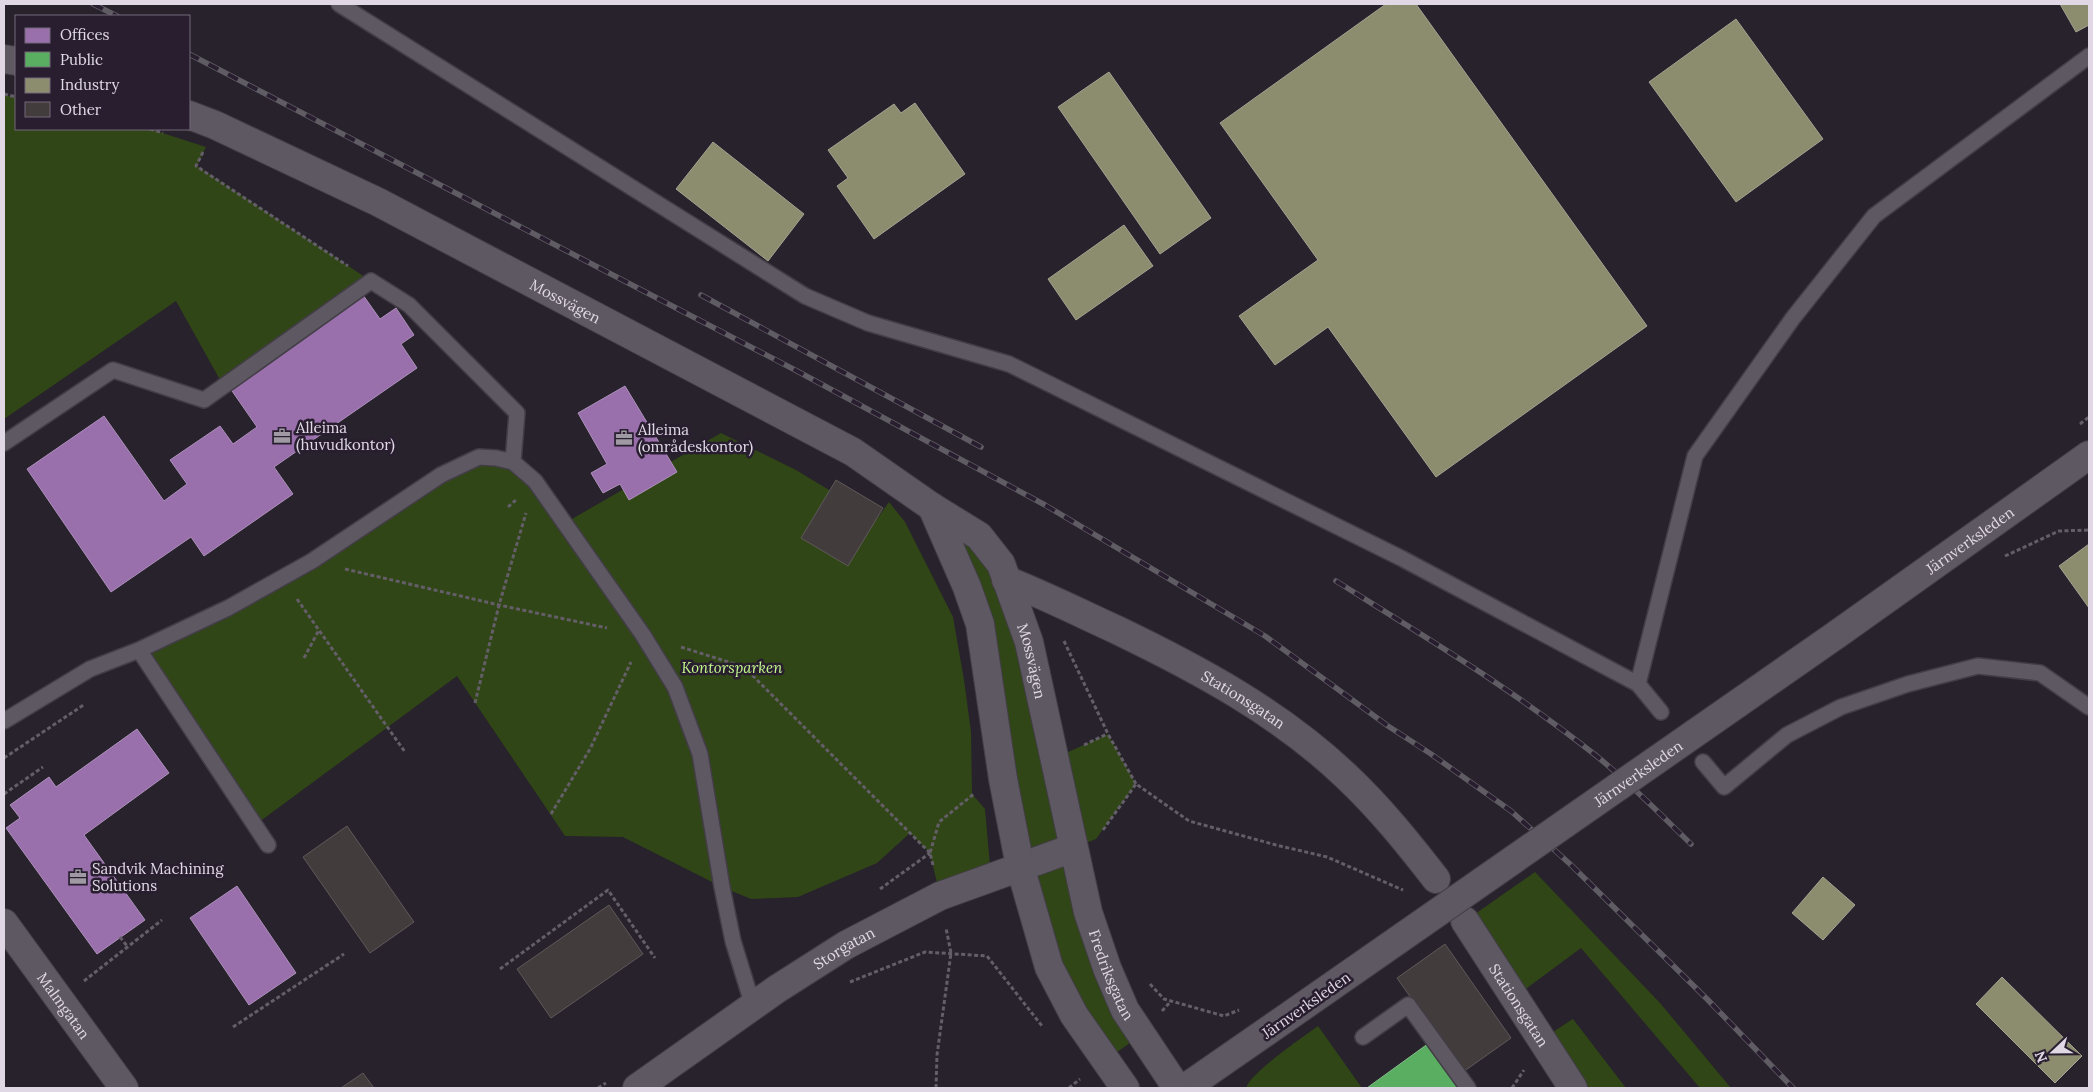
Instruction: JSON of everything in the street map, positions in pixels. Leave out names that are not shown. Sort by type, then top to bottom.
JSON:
[{"type":"street","name":"Mossvägen","points":[[190,115],[215,125],[378,202],[566,299],[854,452],[932,507],[979,536],[1001,564],[1029,642],[1073,848]]},
{"type":"street","name":"Järnverksleden","points":[[1185,1088],[1836,635],[2089,455]]},
{"type":"street","points":[[932,507],[967,587],[980,624],[1003,779],[1020,866],[1049,967],[1074,1015],[1125,1088]]},
{"type":"street","name":"Stationsgatan","points":[[1006,580],[1042,595],[1187,664],[1286,725],[1345,775],[1385,815],[1436,879]]},
{"type":"street","name":"Storgatan","points":[[637,1088],[753,1006],[846,945],[940,896],[1073,848]]},
{"type":"street","name":"Fredriksgatan","points":[[1073,848],[1088,912],[1124,1010],[1177,1088]]},
{"type":"street","name":"Stationsgatan","points":[[1465,921],[1573,1088]]},
{"type":"street","name":"Malmgatan","points":[[4,923],[124,1088]]},
{"type":"lane","points":[[339,4],[805,296],[868,323],[1009,364],[1401,558],[1638,684],[1661,712]]},
{"type":"lane","points":[[1638,684],[1695,456],[1793,318],[1874,216],[2089,56]]},
{"type":"lane","points":[[4,443],[113,370],[204,400],[371,282],[409,306],[517,413],[513,462]]},
{"type":"lane","points":[[4,721],[90,669],[139,650],[228,608],[282,578],[312,561],[441,475],[479,458],[496,458],[513,462],[535,481],[643,635],[675,687],[700,754],[732,941],[753,1006]]},
{"type":"lane","points":[[139,650],[268,845]]},
{"type":"lane","points":[[1703,762],[1724,787],[1787,735],[1841,707],[1908,684],[1978,666],[2040,673],[2089,707]]},
{"type":"lane","points":[[1364,1037],[1408,1005],[1468,1088]]},
{"type":"path","points":[[206,146],[196,166],[371,282]]},
{"type":"path","points":[[476,703],[499,605],[535,481]]},
{"type":"path","points":[[282,578],[405,752]]},
{"type":"path","points":[[304,658],[318,630]]},
{"type":"path","points":[[551,814],[590,749],[643,635]]},
{"type":"path","points":[[4,758],[90,701]]},
{"type":"path","points":[[1108,734],[1136,784],[1189,821],[1327,857],[1410,893]]},
{"type":"path","points":[[4,794],[43,767]]},
{"type":"path","points":[[1102,831],[1136,784]]},
{"type":"path","points":[[972,785],[972,794]]},
{"type":"path","points":[[930,853],[951,953],[937,1055],[936,1088]]},
{"type":"path","points":[[500,969],[608,890],[655,958]]},
{"type":"path","points":[[59,999],[162,920]]},
{"type":"path","points":[[120,937],[127,946]]},
{"type":"path","points":[[847,983],[925,952],[987,956],[1047,1032]]},
{"type":"path","points":[[234,1027],[344,954]]},
{"type":"path","points":[[1145,979],[1164,999],[1224,1016]]},
{"type":"path","points":[[1512,1088],[1527,1067]]},
{"type":"path","points":[[1069,1088],[1082,1077]]},
{"type":"green space","points":[[4,95],[15,97],[15,130],[153,130],[206,147],[197,166],[371,281],[224,387],[176,301],[4,419]]},
{"type":"green space","name":"Kontorsparken","points":[[721,433],[796,470],[877,519],[889,502],[905,522],[953,617],[971,732],[972,794],[985,809],[991,877],[940,896],[930,853],[910,833],[877,863],[798,897],[751,899],[722,887],[623,837],[565,836],[457,676],[255,825],[139,650],[228,608],[479,457],[513,462],[565,523]]},
{"type":"green space","points":[[932,507],[979,536],[1055,758],[1108,734],[1136,784],[1096,839],[1073,848],[1141,1035],[1106,1060],[1049,967],[992,698]]},
{"type":"green space","points":[[1535,872],[1660,1003],[1731,1088],[1700,1088],[1581,948],[1515,997],[1465,921]]},
{"type":"green space","points":[[1573,1019],[1626,1088],[1573,1088],[1542,1039]]},
{"type":"green space","points":[[1318,1026],[1362,1088],[1246,1088],[1250,1081],[1267,1065]]},
{"type":"building: Offices","name":"Alleima (huvudkontor)","points":[[363,295],[380,319],[396,308],[414,335],[401,344],[417,368],[274,467],[293,494],[204,556],[191,537],[111,592],[27,469],[104,416],[164,501],[187,484],[170,460],[220,426],[233,444],[257,427],[230,388]]},
{"type":"building: Offices","name":"Alleima (områdeskontor)","points":[[625,386],[677,472],[629,500],[620,484],[603,493],[591,473],[607,464],[578,413]]},
{"type":"building: Offices","name":"Sandvik Machining Solutions","points":[[137,729],[169,773],[84,835],[145,920],[97,954],[6,828],[20,818],[10,805],[49,777],[56,787]]},
{"type":"building: Offices","points":[[237,886],[296,973],[249,1005],[190,918]]},
{"type":"building: Public","points":[[1429,1043],[1462,1088],[1367,1088],[1371,1085]]},
{"type":"building: Industry","points":[[1386,4],[1416,4],[1647,326],[1436,477],[1328,327],[1275,365],[1239,316],[1318,260],[1220,123]]},
{"type":"building: Industry","points":[[2060,4],[2089,4],[2089,25],[2076,32]]},
{"type":"building: Industry","points":[[1736,19],[1823,139],[1736,202],[1649,82]]},
{"type":"building: Industry","points":[[1109,72],[1211,218],[1160,254],[1058,107]]},
{"type":"building: Industry","points":[[915,103],[965,174],[874,239],[837,186],[848,178],[828,150],[894,104],[901,113]]},
{"type":"building: Industry","points":[[713,142],[804,214],[768,261],[676,189]]},
{"type":"building: Industry","points":[[1124,225],[1153,266],[1076,320],[1048,279]]},
{"type":"building: Industry","points":[[2089,544],[2089,608],[2059,566]]},
{"type":"building: Industry","points":[[1823,877],[1855,905],[1823,940],[1792,913]]},
{"type":"building: Industry","points":[[2002,977],[2082,1056],[2055,1083],[1976,1004]]},
{"type":"building: Other","points":[[836,480],[883,508],[848,566],[801,538]]},
{"type":"building: Other","points":[[347,826],[414,922],[370,953],[303,857]]},
{"type":"building: Other","points":[[609,905],[643,954],[551,1018],[517,969]]},
{"type":"building: Other","points":[[1445,944],[1511,1038],[1463,1072],[1397,978]]},
{"type":"building: Other","points":[[363,1073],[374,1088],[341,1088]]},
{"type":"railway","points":[[93,4],[115,15]]},
{"type":"railway","points":[[190,55],[797,371],[1045,505],[1265,636],[1388,726],[1511,811],[1570,864],[1708,1000],[1793,1088]]},
{"type":"railway","points":[[701,295],[981,447]]},
{"type":"railway","points":[[1336,581],[1467,664],[1563,730],[1619,775],[1691,844]]},
{"type":"place","name":"Alleima (huvudkontor)","points":[[282,436]]},
{"type":"place","name":"Alleima (områdeskontor)","points":[[624,438]]},
{"type":"place","name":"Sandvik Machining Solutions","points":[[78,877]]}]
